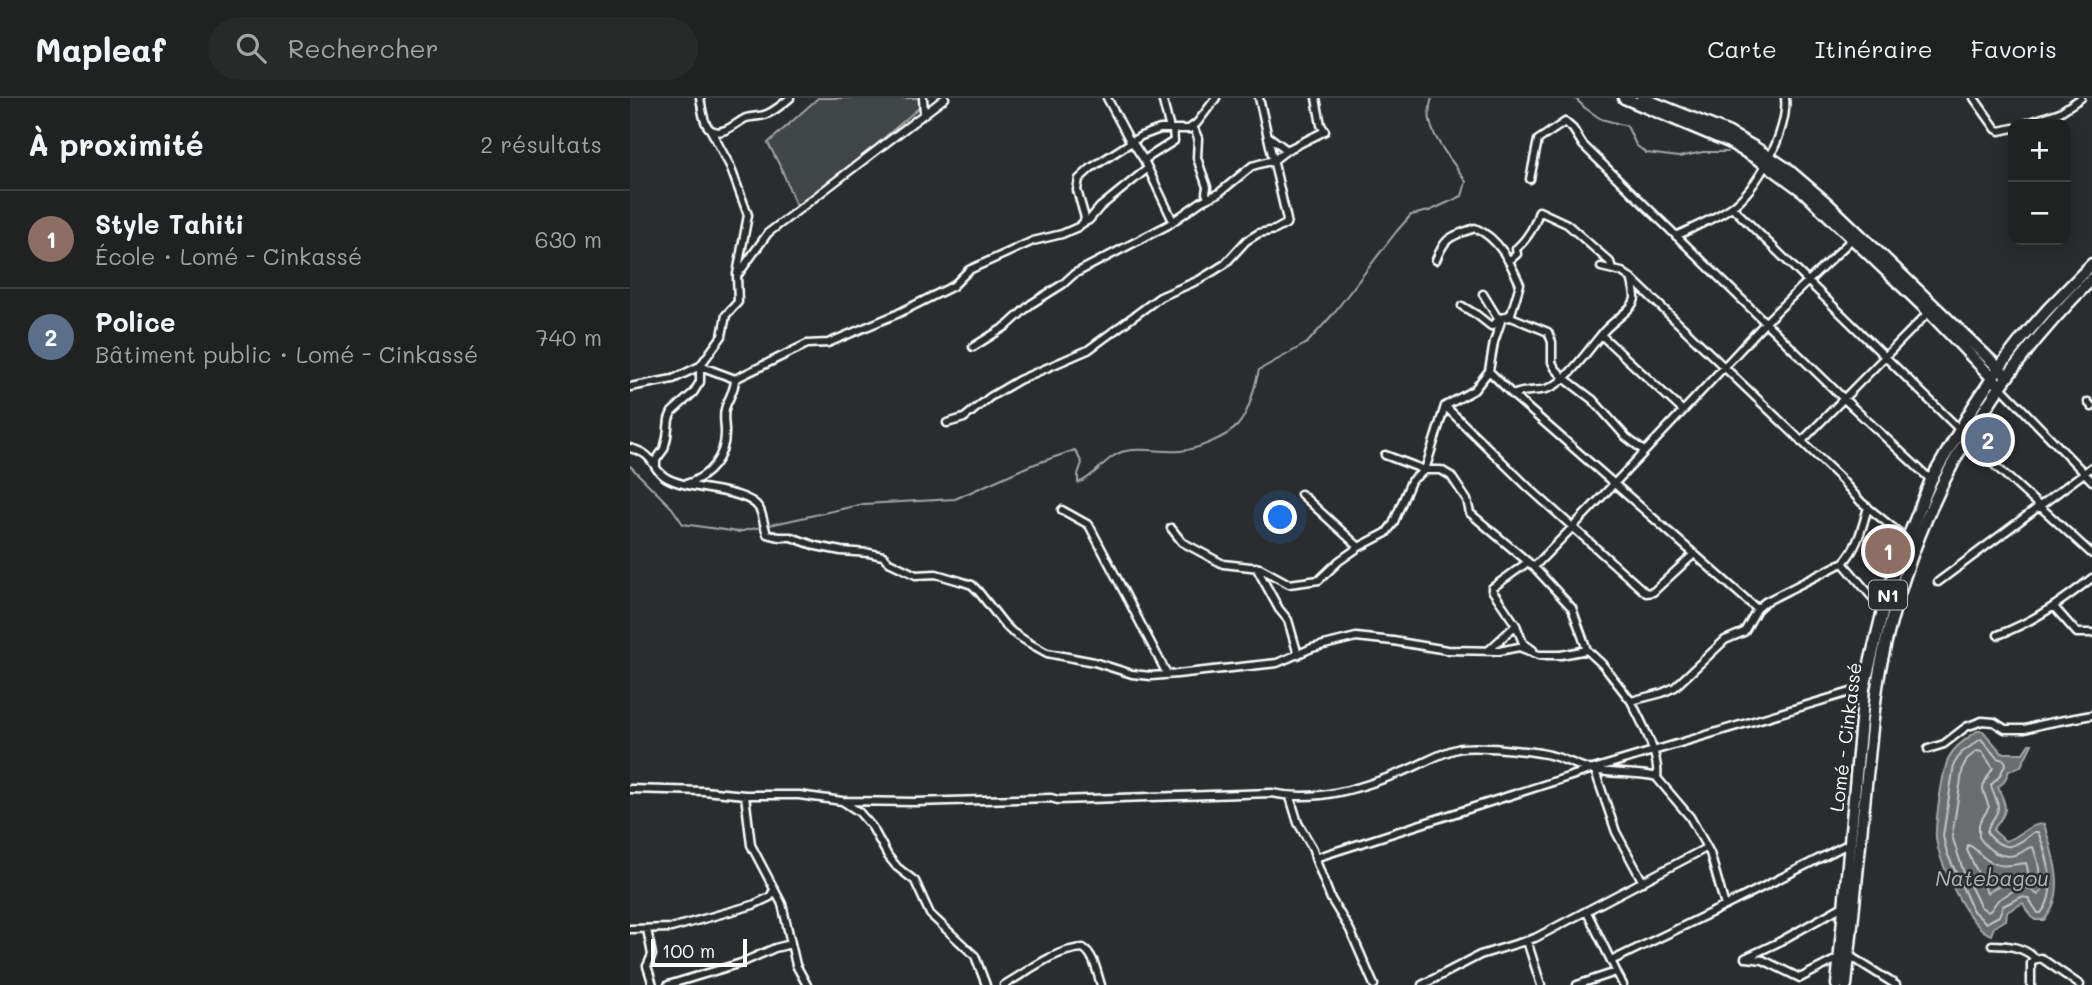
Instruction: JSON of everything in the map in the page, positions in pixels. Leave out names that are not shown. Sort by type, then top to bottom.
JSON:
[{"type":"main road","points":[[1624,98],[1711,133],[1768,160],[1929,312],[1996,382]]},
{"type":"main road","points":[[1642,98],[1729,133],[1803,181],[2007,376]]},
{"type":"main road","name":"Lomé - Cinkassé","points":[[1837,985],[1845,957],[1881,665],[1921,531],[1948,470],[1996,382],[1998,368],[2048,309],[2092,264]]},
{"type":"main road","name":"Lomé - Cinkassé","points":[[1846,985],[1843,906],[1864,688],[1883,610],[1907,540],[1931,480],[1959,429],[1996,382],[2007,376],[2057,315],[2092,279]]},
{"type":"street","points":[[630,387],[673,379],[701,366],[722,336],[726,315],[738,302],[737,276],[748,215],[730,166],[704,118],[699,98]]},
{"type":"street","points":[[710,129],[719,131],[741,120],[765,115],[790,98]]},
{"type":"street","points":[[923,98],[924,113]]},
{"type":"street","points":[[737,276],[768,233],[945,98]]},
{"type":"street","points":[[1108,98],[1144,160],[1173,221]]},
{"type":"street","points":[[1144,160],[1174,141],[1162,98]]},
{"type":"street","points":[[1083,223],[1084,212],[1077,190],[1079,179],[1131,141],[1160,130],[1185,130],[1193,126],[1216,98]]},
{"type":"street","points":[[947,423],[964,418],[990,397],[1019,380],[1088,350],[1160,297],[1199,280],[1225,264],[1245,241],[1286,224],[1259,98]]},
{"type":"street","points":[[973,347],[1074,274],[1173,221],[1219,193],[1252,166],[1274,160],[1287,150],[1325,131],[1315,98]]},
{"type":"street","points":[[1676,236],[1732,207],[1749,188],[1768,160],[1785,116],[1785,98]]},
{"type":"street","points":[[1973,98],[1996,129],[2008,130]]},
{"type":"street","points":[[2038,119],[2060,111],[2081,98]]},
{"type":"street","points":[[1530,179],[1538,140],[1565,122],[1583,145],[1676,236],[1844,400],[1931,480]]},
{"type":"street","points":[[1193,126],[1198,138],[1197,158],[1208,198]]},
{"type":"street","points":[[1268,135],[1287,150]]},
{"type":"street","points":[[701,366],[736,379],[807,345],[828,343],[897,314],[953,286],[969,270],[1033,241],[1062,234],[1089,220],[1100,207],[1147,169]]},
{"type":"street","points":[[1732,207],[1959,429]]},
{"type":"street","points":[[1510,260],[1517,254],[1516,249],[1527,239],[1539,211],[1567,223],[1610,262],[1612,269]]},
{"type":"street","points":[[1436,260],[1447,239],[1475,228],[1510,260],[1520,284],[1511,314],[1491,326],[1462,306]]},
{"type":"street","points":[[1539,655],[1523,643],[1516,625],[1492,588],[1531,565],[1573,527],[1766,323],[1852,239]]},
{"type":"street","points":[[1601,267],[1622,272],[1632,279],[1868,507],[1907,540]]},
{"type":"street","points":[[1513,395],[1520,391],[1547,389],[1564,379],[1609,324],[1635,301],[1632,279]]},
{"type":"street","points":[[1483,294],[1497,317],[1511,317],[1548,332],[1552,342],[1552,362],[1564,379],[1593,400],[1626,437],[1644,451]]},
{"type":"street","points":[[1801,442],[1929,312]]},
{"type":"street","points":[[1171,528],[1182,542],[1223,564],[1256,567],[1289,584],[1319,580],[1339,561],[1386,533],[1393,524],[1411,481],[1425,470],[1445,407],[1474,390],[1489,371],[1502,318]]},
{"type":"street","points":[[1601,335],[1682,410]]},
{"type":"street","points":[[656,468],[656,460],[664,449],[667,438],[671,412],[693,393],[700,382],[701,366]]},
{"type":"street","points":[[1489,371],[1757,610]]},
{"type":"street","points":[[684,485],[703,478],[722,450],[725,434],[723,418],[736,379]]},
{"type":"street","points":[[1996,382],[2092,481]]},
{"type":"street","points":[[1445,407],[1475,433],[1484,446],[1648,594],[1695,554]]},
{"type":"street","points":[[1966,439],[2092,555]]},
{"type":"street","points":[[630,448],[647,454],[656,468],[668,479],[684,485],[717,490],[753,502],[761,511],[767,534],[791,537],[841,551],[869,552],[883,556],[909,573],[936,574],[972,586],[1013,632],[1047,653],[1094,662],[1132,674],[1151,676],[1277,663],[1312,648],[1356,637],[1393,640],[1447,650],[1499,651],[1519,647],[1539,655],[1587,650]]},
{"type":"street","points":[[1385,455],[1425,470],[1441,470],[1451,476],[1467,500],[1470,513],[1531,565],[1572,608],[1587,650],[1602,664],[1631,701],[1647,732],[1658,771],[1657,777]]},
{"type":"street","points":[[1427,460],[1433,470]]},
{"type":"street","points":[[1937,582],[2092,467]]},
{"type":"street","points":[[1301,494],[1359,547]]},
{"type":"street","points":[[1631,701],[1675,687],[1725,640],[1744,632],[1765,602],[1843,564],[1851,555],[1862,533],[1868,507]]},
{"type":"street","points":[[1062,510],[1089,525],[1167,674]]},
{"type":"street","points":[[1843,564],[1883,610]]},
{"type":"street","points":[[1256,567],[1288,620],[1298,655]]},
{"type":"street","points":[[1998,635],[2026,624],[2092,578]]},
{"type":"street","points":[[2054,607],[2077,633],[2092,633]]},
{"type":"street","points":[[1489,650],[1516,625]]},
{"type":"street","points":[[1315,858],[1864,688]]},
{"type":"street","points":[[1928,748],[1944,744],[1966,727],[1982,721],[1994,722],[2005,729],[2025,729],[2092,715]]},
{"type":"street","points":[[630,789],[799,795],[842,801],[915,803],[1272,793],[1290,797],[1354,789],[1459,748],[1550,755],[1594,770],[1657,777],[1673,800],[1690,817],[1711,856],[1725,906]]},
{"type":"street","points":[[1594,770],[1616,832],[1643,882]]},
{"type":"street","points":[[745,795],[751,845],[782,904],[796,965],[807,985]]},
{"type":"street","points":[[1290,797],[1298,823],[1308,839],[1331,899],[1350,930],[1374,985]]},
{"type":"street","points":[[842,801],[861,814],[872,827],[888,856],[915,881],[930,914],[975,956],[986,985]]},
{"type":"street","points":[[1611,961],[1850,843]]},
{"type":"street","points":[[1422,985],[1480,955],[1535,938],[1706,848]]},
{"type":"street","points":[[630,929],[671,928],[753,905],[770,897],[774,890]]},
{"type":"street","points":[[1843,906],[1745,958],[1763,960],[1800,978],[1845,957],[1896,985]]},
{"type":"street","points":[[1587,912],[1623,985]]},
{"type":"street","points":[[647,929],[652,955],[647,966],[653,985]]},
{"type":"street","points":[[1527,941],[1541,985]]},
{"type":"street","points":[[668,985],[738,964],[791,944]]},
{"type":"street","points":[[1992,945],[2012,946],[2030,953],[2036,959]]},
{"type":"street","points":[[1004,985],[1056,955],[1083,948],[1090,954],[1101,985]]},
{"type":"street","points":[[2031,985],[2031,963],[2042,958],[2080,985]]},
{"type":"street","points":[[1577,985],[1616,972]]},
{"type":"shaded area","points":[[818,98],[919,98],[921,106],[833,182],[797,209],[768,143]]},
{"type":"water","name":"Natebagou","points":[[1977,731],[1983,731],[2002,753],[2023,753],[2029,744],[2032,744],[2021,766],[2009,771],[2004,782],[1998,787],[2005,810],[1993,830],[2005,841],[2033,826],[2044,824],[2057,886],[2051,909],[2044,920],[2035,920],[2023,903],[2007,912],[2006,920],[1994,927],[1991,935],[1973,920],[1964,907],[1948,877],[1936,838],[1939,800],[1947,762],[1956,748]]},
{"type":"waterway","points":[[630,466],[672,508],[683,524],[738,532],[864,504],[955,499],[1029,466],[1075,450],[1082,463],[1078,483],[1119,453],[1140,450],[1180,451],[1211,442],[1238,425],[1246,413],[1259,370],[1307,343],[1411,215],[1429,211],[1462,196],[1466,182],[1439,143],[1430,121],[1432,98]]},
{"type":"waterway","points":[[1575,98],[1601,119],[1627,126],[1636,145],[1646,153],[1679,157],[1703,152],[1727,152]]},
{"type":"place","name":"Police","points":[[1988,440]]},
{"type":"place","name":"Style Tahiti","points":[[1888,551]]}]
